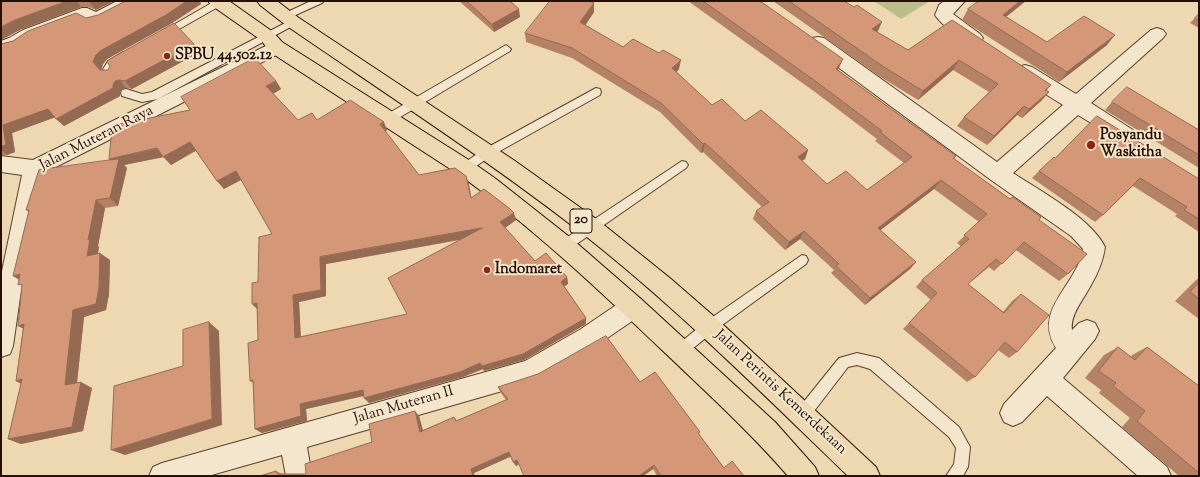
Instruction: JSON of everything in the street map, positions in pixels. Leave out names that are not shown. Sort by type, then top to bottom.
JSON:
[{"type":"highway","name":"Jalan Perintis Kemerdekaan","points":[[266,1],[290,19],[487,153],[591,228],[663,286],[709,327],[867,476]]},
{"type":"highway","name":"20","points":[[219,2],[272,42],[489,185],[564,246],[633,307],[766,431],[806,476]]},
{"type":"street","points":[[1,47],[15,43],[29,34],[82,14],[87,14],[93,19],[98,18],[131,1]]},
{"type":"street","points":[[956,1],[945,9],[944,15],[952,23],[991,49]]},
{"type":"street","points":[[804,32],[998,174],[1079,229],[1094,247],[1093,256],[1088,268],[1067,305],[1060,323],[1062,336],[1080,340],[1014,413]]},
{"type":"street","points":[[998,174],[1157,34]]},
{"type":"street","name":"Jalan Muteran Raya","points":[[1,346],[6,307],[28,206],[32,176],[36,168],[272,42]]},
{"type":"street","points":[[1011,62],[1143,145]]},
{"type":"street","points":[[1,164],[36,168]]},
{"type":"street","name":"Jalan Muteran II","points":[[162,476],[530,371],[589,337],[633,307]]},
{"type":"street","points":[[1046,378],[1158,476]]},
{"type":"street","points":[[292,438],[300,476]]},
{"type":"lane","points":[[126,93],[142,98],[154,96],[272,42],[290,19],[320,1]]},
{"type":"lane","points":[[152,40],[219,2]]},
{"type":"lane","points":[[388,119],[506,49]]},
{"type":"lane","points":[[111,74],[107,71],[108,67],[112,63],[132,52]]},
{"type":"lane","points":[[465,168],[487,153],[596,92]]},
{"type":"lane","points":[[564,246],[682,165]]},
{"type":"lane","points":[[709,327],[802,260]]},
{"type":"lane","name":"Jalan Perintis Kemerdekaan","points":[[680,351],[709,327]]},
{"type":"lane","points":[[803,414],[844,362],[857,359],[874,363],[954,432],[963,447],[961,468],[953,476]]},
{"type":"green space","points":[[874,1],[930,1],[901,19]]},
{"type":"building","points":[[1,1],[67,1],[15,20],[1,27]]},
{"type":"building","points":[[126,1],[187,1],[166,15],[100,51],[96,55],[93,62],[100,70],[108,70],[110,66],[107,62],[110,59],[174,23],[194,44],[125,81],[115,81],[113,88],[56,119],[48,109],[3,125],[6,145],[1,146],[1,44],[13,41],[28,31],[76,13],[86,18],[98,15]]},
{"type":"building","points":[[467,1],[510,1],[519,9],[492,24]]},
{"type":"building","points":[[550,1],[589,1],[594,3],[580,22],[623,47],[633,39],[659,53],[663,50],[681,60],[672,68],[712,105],[722,99],[745,121],[761,110],[808,150],[798,157],[827,184],[846,171],[867,190],[912,157],[880,132],[882,131],[818,83],[703,1],[760,1],[843,59],[836,69],[956,156],[953,158],[1010,199],[1013,197],[1041,217],[1039,220],[1087,254],[1068,274],[1024,242],[1002,264],[996,259],[968,284],[1004,313],[1021,294],[1049,315],[1017,352],[1005,342],[975,377],[909,323],[937,293],[922,280],[969,239],[964,235],[987,214],[941,180],[878,228],[916,262],[870,298],[836,266],[839,264],[804,231],[789,242],[756,211],[769,202],[705,143],[703,144],[661,103],[572,48],[525,33]]},
{"type":"building","points":[[789,1],[844,1],[854,7],[857,5],[882,22],[872,29],[908,50],[952,20],[1051,85],[1045,90],[1049,92],[1029,109],[1024,106],[994,136],[964,117],[998,84],[959,60],[923,91],[884,67]]},
{"type":"building","points":[[979,1],[1020,1],[1003,15],[1047,42],[1084,16],[1115,35],[1067,72],[968,9]]},
{"type":"building","points":[[1199,14],[1199,21],[1195,18]]},
{"type":"building","points":[[255,58],[276,81],[266,86],[298,120],[312,113],[317,120],[350,100],[384,122],[380,124],[419,175],[455,168],[466,176],[471,198],[484,189],[509,208],[514,213],[500,222],[535,261],[546,253],[567,277],[561,282],[586,318],[523,354],[482,366],[480,363],[460,372],[364,398],[363,390],[300,404],[301,416],[255,429],[253,380],[250,381],[248,343],[258,340],[257,303],[252,304],[252,283],[258,282],[259,237],[272,234],[236,171],[217,181],[190,142],[163,157],[157,148],[109,159],[112,128],[119,124],[190,110],[181,97]],"holes":[[[482,228],[388,278],[407,314],[295,338],[293,295],[321,290],[320,257]]]},
{"type":"building","points":[[1127,87],[1199,130],[1199,155],[1112,102]]},
{"type":"building","points":[[1097,116],[1199,179],[1199,219],[1184,210],[1187,207],[1140,178],[1103,215],[1039,171],[1054,157],[1055,158]]},
{"type":"building","points":[[119,159],[110,198],[96,200],[88,240],[90,239],[87,256],[100,253],[99,287],[96,304],[73,310],[65,385],[81,382],[72,427],[8,439],[22,379],[16,381],[24,324],[18,326],[22,284],[18,285],[20,274],[13,276],[29,210],[26,210],[39,170]]},
{"type":"building","points":[[1199,283],[1199,299],[1190,292]]},
{"type":"building","points":[[209,322],[212,419],[111,450],[114,386],[183,366],[183,330]]},
{"type":"building","points":[[606,336],[640,382],[655,372],[700,432],[698,433],[724,468],[732,461],[744,476],[661,476],[654,465],[639,476],[524,476],[517,460],[513,462],[509,452],[471,469],[473,476],[260,476],[276,471],[278,474],[305,474],[305,464],[372,442],[369,424],[415,411],[420,432],[454,417],[456,421],[508,399],[498,387],[538,374]]},
{"type":"building","points":[[1118,347],[1135,360],[1147,347],[1199,386],[1199,473],[1137,421],[1145,411],[1113,386],[1116,383],[1099,371]]},
{"type":"place","name":"SPBU 44.502.12","points":[[167,56]]},
{"type":"place","name":"Posyandu Waskitha","points":[[1091,145]]},
{"type":"place","name":"Indomaret","points":[[487,270]]}]
